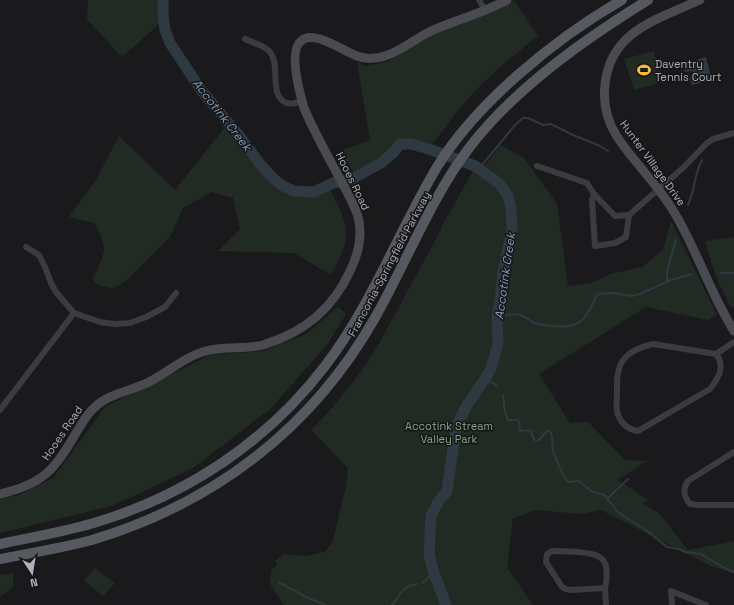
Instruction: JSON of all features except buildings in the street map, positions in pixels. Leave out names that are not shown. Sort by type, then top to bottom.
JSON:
[{"type":"main road","points":[[599,13],[615,0]]},
{"type":"main road","name":"Franconia-Springfield Parkway","points":[[0,544],[82,527],[150,503],[181,488],[237,453],[280,417],[303,393],[344,340],[367,302],[441,161],[467,127],[494,98],[561,40],[599,13],[622,0]]},
{"type":"main road","name":"Franconia-Springfield Parkway","points":[[0,559],[90,540],[154,518],[205,492],[265,450],[310,408],[352,355],[376,316],[440,193],[456,166],[479,136],[508,105],[559,61],[594,35],[648,0]]},
{"type":"street","points":[[479,0],[485,10]]},
{"type":"street","name":"Hooes Road","points":[[0,494],[29,485],[47,474],[58,462],[88,414],[108,398],[148,383],[200,352],[214,349],[242,348],[262,345],[289,335],[313,320],[337,295],[348,277],[357,255],[360,241],[360,227],[357,214],[350,198],[308,117],[302,101],[297,75],[295,52],[297,45],[303,39],[311,37],[316,38],[358,56],[378,58],[389,54],[432,31],[507,0]]},
{"type":"street","name":"Hunter Village Drive","points":[[700,0],[645,25],[632,34],[619,47],[614,55],[605,79],[604,100],[611,125],[616,134],[674,211],[684,229],[719,305],[734,331]]},
{"type":"street","points":[[245,39],[265,48],[273,56],[276,89],[281,99],[286,103],[302,101]]},
{"type":"street","points":[[538,166],[587,183],[594,194],[615,216],[629,215],[684,167],[713,138],[734,133]]},
{"type":"street","points":[[594,194],[592,200],[595,246],[615,243],[626,237],[629,215]]},
{"type":"street","points":[[26,247],[39,255],[56,292],[74,312],[100,322],[115,324],[130,323],[165,307],[176,293]]},
{"type":"street","points":[[0,410],[74,312]]},
{"type":"street","points":[[716,354],[720,358],[720,372],[718,380],[710,389],[638,431],[631,430],[620,419],[617,411],[617,378],[619,367],[627,356],[642,347],[653,344],[716,354],[734,342]]},
{"type":"street","points":[[734,452],[688,481],[685,485],[684,494],[690,504],[734,505]]},
{"type":"street","points":[[605,588],[566,589],[562,586],[546,562],[548,554],[552,551],[556,551],[587,554],[601,558],[606,567],[606,605]]},
{"type":"street","points":[[672,605],[671,591],[706,605]]},
{"type":"green space","points":[[88,0],[160,0],[159,24],[122,57],[87,19]]},
{"type":"green space","points":[[514,0],[538,36],[498,69],[476,90],[428,150],[410,141],[389,163],[372,172],[356,177],[341,151],[370,140],[357,62],[365,66],[387,62],[435,32],[492,12]]},
{"type":"green space","name":"Daventry Tennis Court","points":[[654,51],[663,82],[634,90],[624,59]]},
{"type":"green space","points":[[227,125],[256,165],[274,184],[293,195],[327,185],[339,208],[345,224],[346,233],[343,250],[331,275],[294,253],[218,251],[240,229],[233,198],[212,192],[183,208],[170,237],[127,280],[113,289],[98,285],[92,279],[100,264],[104,250],[100,235],[94,223],[69,217],[96,180],[119,136],[175,190]]},
{"type":"green space","name":"Accotink Stream Valley Park","points":[[501,145],[524,158],[557,204],[568,286],[591,283],[610,274],[642,267],[663,250],[671,221],[717,315],[708,320],[646,307],[539,374],[570,423],[588,422],[625,460],[647,461],[618,480],[648,500],[642,503],[659,513],[688,550],[734,541],[734,573],[711,566],[601,510],[581,514],[537,510],[513,518],[507,567],[533,605],[284,605],[270,584],[271,570],[277,565],[275,561],[284,554],[306,556],[324,552],[332,544],[346,487],[348,468],[311,430],[333,407],[363,369],[377,347],[474,169],[480,172]]},
{"type":"green space","points":[[734,237],[734,306],[731,308],[716,277],[705,241]]},
{"type":"green space","points":[[338,307],[346,314],[327,345],[270,409],[193,468],[112,506],[0,533],[0,499],[19,495],[53,478],[105,407],[210,355],[263,351],[306,334]]},
{"type":"green space","points":[[95,568],[115,583],[103,596],[84,580]]},
{"type":"green space","points":[[13,573],[13,587],[0,597],[0,575]]},
{"type":"shaded area","points":[[706,57],[712,80],[692,85],[690,78],[694,76],[694,72],[685,72],[683,64]]},
{"type":"waterway","name":"Accotink Creek","points":[[163,0],[165,30],[170,43],[201,90],[241,138],[260,164],[283,186],[294,191],[314,192],[333,183],[352,179],[381,163],[394,152],[400,144],[411,144],[475,166],[500,184],[508,196],[511,208],[512,231],[503,273],[497,316],[498,344],[491,368],[467,405],[456,427],[447,491],[431,515],[429,554],[433,570],[446,605]]},
{"type":"waterway","points":[[475,166],[483,164],[515,125],[523,118],[528,118],[543,125],[551,124],[608,151]]},
{"type":"waterway","points":[[688,205],[697,171],[702,160]]},
{"type":"waterway","points":[[667,283],[667,271],[676,240]]},
{"type":"waterway","points":[[720,273],[734,273]]},
{"type":"waterway","points":[[499,308],[506,315],[516,314],[537,324],[571,326],[582,320],[598,294],[613,293],[632,296],[671,280],[692,274]]},
{"type":"waterway","points":[[487,375],[490,381],[497,386]]},
{"type":"waterway","points":[[503,395],[504,408],[508,420],[518,420],[520,431],[530,430],[536,441],[538,441],[546,432],[549,431],[551,433],[554,452],[562,472],[568,482],[579,481],[591,491],[604,495],[619,513],[643,528],[667,547],[679,549],[685,552],[701,554],[734,572]]},
{"type":"waterway","points":[[607,499],[628,479]]},
{"type":"waterway","points":[[422,583],[433,570]]},
{"type":"waterway","points":[[278,582],[308,598],[326,605]]},
{"type":"waterway","points":[[392,605],[404,589],[417,584]]},
{"type":"place","name":"Daventry Tennis Court","points":[[644,70]]}]
